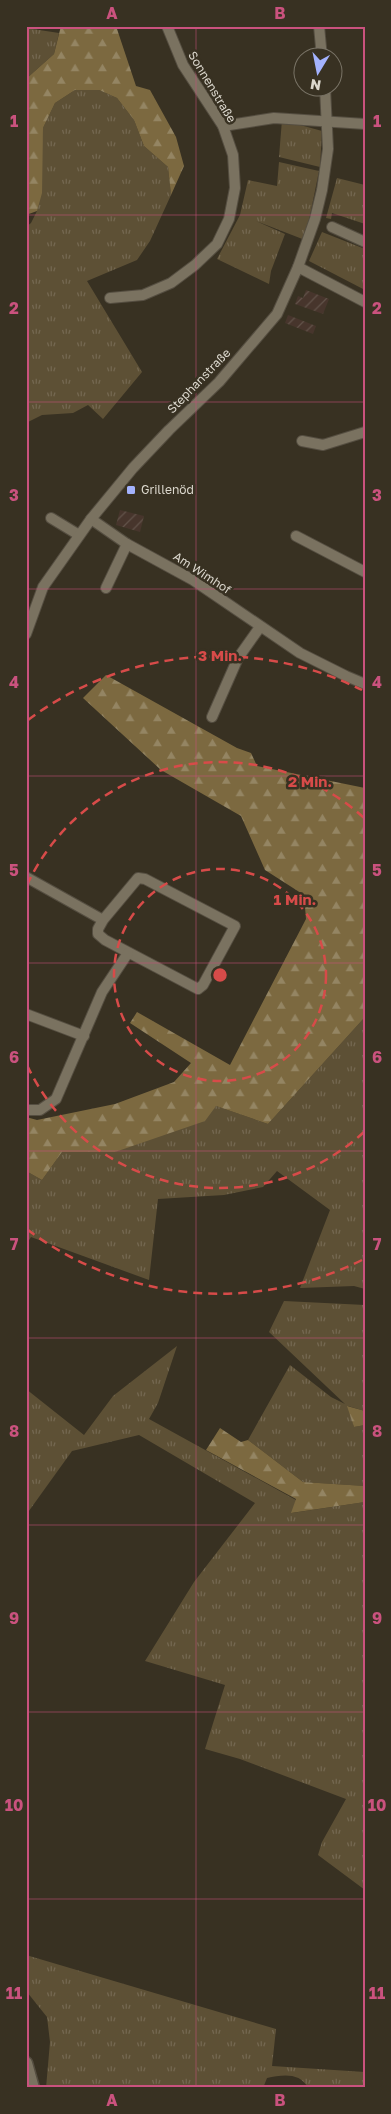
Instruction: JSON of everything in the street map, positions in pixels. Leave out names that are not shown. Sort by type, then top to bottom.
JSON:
[{"type":"street","name":"Sonnenstraße","points":[[110,298],[143,295],[171,283],[195,265],[217,244],[229,218],[235,188],[233,155],[223,126],[183,65],[167,26]]},
{"type":"street","points":[[319,26],[321,48]]},
{"type":"street","name":"Stephanstraße","points":[[26,634],[44,588],[91,519],[138,463],[219,382],[276,314],[298,267],[315,219],[322,190],[328,149],[326,98]]},
{"type":"street","points":[[223,126],[274,118],[365,124]]},
{"type":"street","points":[[332,227],[365,242]]},
{"type":"street","points":[[298,267],[365,302]]},
{"type":"street","points":[[302,441],[322,445],[365,432]]},
{"type":"street","points":[[51,518],[79,535]]},
{"type":"street","name":"Am Wimhof","points":[[91,519],[127,544],[193,580],[300,653],[365,684]]},
{"type":"street","points":[[296,536],[365,572]]},
{"type":"street","points":[[106,588],[127,544]]},
{"type":"street","points":[[212,717],[238,658],[260,627]]},
{"type":"street","points":[[26,877],[103,920]]},
{"type":"street","points":[[138,878],[145,879],[235,926],[203,985],[198,989],[128,953],[98,934],[98,929],[103,920],[138,878]]},
{"type":"street","points":[[26,1110],[40,1110],[56,1099],[102,992],[128,953]]},
{"type":"street","points":[[26,1014],[84,1036]]},
{"type":"street","points":[[26,2063],[33,2088]]},
{"type":"shaded area","points":[[306,290],[329,299],[323,314],[295,304],[298,296],[303,298]]},
{"type":"shaded area","points":[[288,315],[316,326],[313,334],[285,323]]},
{"type":"shaded area","points":[[120,510],[144,516],[140,532],[116,525]]},
{"type":"green space","points":[[61,26],[116,26],[136,86],[150,90],[176,137],[184,166],[171,195],[168,167],[144,146],[134,120],[117,98],[99,90],[75,90],[55,103],[43,128],[42,193],[37,211],[26,215],[26,79],[54,54]]},
{"type":"green space","points":[[26,28],[59,33],[54,54],[26,79]]},
{"type":"green space","points":[[75,90],[99,90],[117,98],[134,120],[144,146],[168,167],[171,195],[150,241],[137,260],[87,281],[142,372],[103,419],[88,405],[73,413],[42,415],[26,423],[26,227],[31,223],[37,211],[43,128],[55,103]]},
{"type":"green space","points":[[282,120],[322,131],[320,167],[279,157]]},
{"type":"green space","points":[[279,162],[319,171],[305,240],[256,221],[285,234],[271,271],[269,284],[217,259],[240,215],[248,180],[277,186]]},
{"type":"green space","points":[[337,178],[365,185],[365,224],[332,213],[331,219],[326,218]]},
{"type":"green space","points":[[322,232],[365,249],[365,290],[309,261]]},
{"type":"green space","points":[[106,675],[237,748],[251,753],[257,766],[365,788],[365,1017],[268,1124],[216,1106],[205,1121],[115,1152],[62,1152],[42,1180],[26,1171],[26,1117],[37,1120],[115,1104],[174,1082],[191,1063],[130,1023],[137,1012],[230,1065],[306,919],[304,895],[265,870],[241,816],[161,770],[83,698]]},
{"type":"green space","points":[[365,1017],[365,1289],[354,1286],[300,1288],[330,1210],[277,1171],[263,1187],[224,1195],[158,1199],[149,1280],[31,1237],[26,1245],[26,1171],[42,1180],[62,1152],[115,1152],[216,1106],[268,1124]]},
{"type":"green space","points":[[284,1301],[365,1305],[365,1411],[348,1406],[354,1427],[365,1425],[365,1486],[303,1482],[248,1440],[290,1365],[331,1397],[345,1404],[269,1332]]},
{"type":"green space","points":[[177,1346],[158,1403],[149,1419],[296,1500],[292,1513],[365,1502],[365,1890],[318,1855],[322,1842],[346,1799],[240,1759],[205,1749],[225,1685],[145,1661],[194,1582],[255,1503],[139,1435],[72,1451],[26,1515],[26,1389],[84,1435],[113,1396]]},
{"type":"green space","points":[[347,1406],[365,1411],[365,1425],[354,1427]]},
{"type":"green space","points":[[220,1428],[241,1442],[248,1440],[303,1482],[365,1486],[365,1502],[291,1513],[296,1499],[206,1450]]},
{"type":"green space","points":[[26,1955],[276,2029],[272,2066],[365,2072],[365,2088],[308,2088],[300,2079],[284,2076],[267,2078],[263,2088],[46,2088],[50,2042],[47,2017],[27,1992]]},
{"type":"place","name":"Grillenöd","points":[[131,490]]}]
